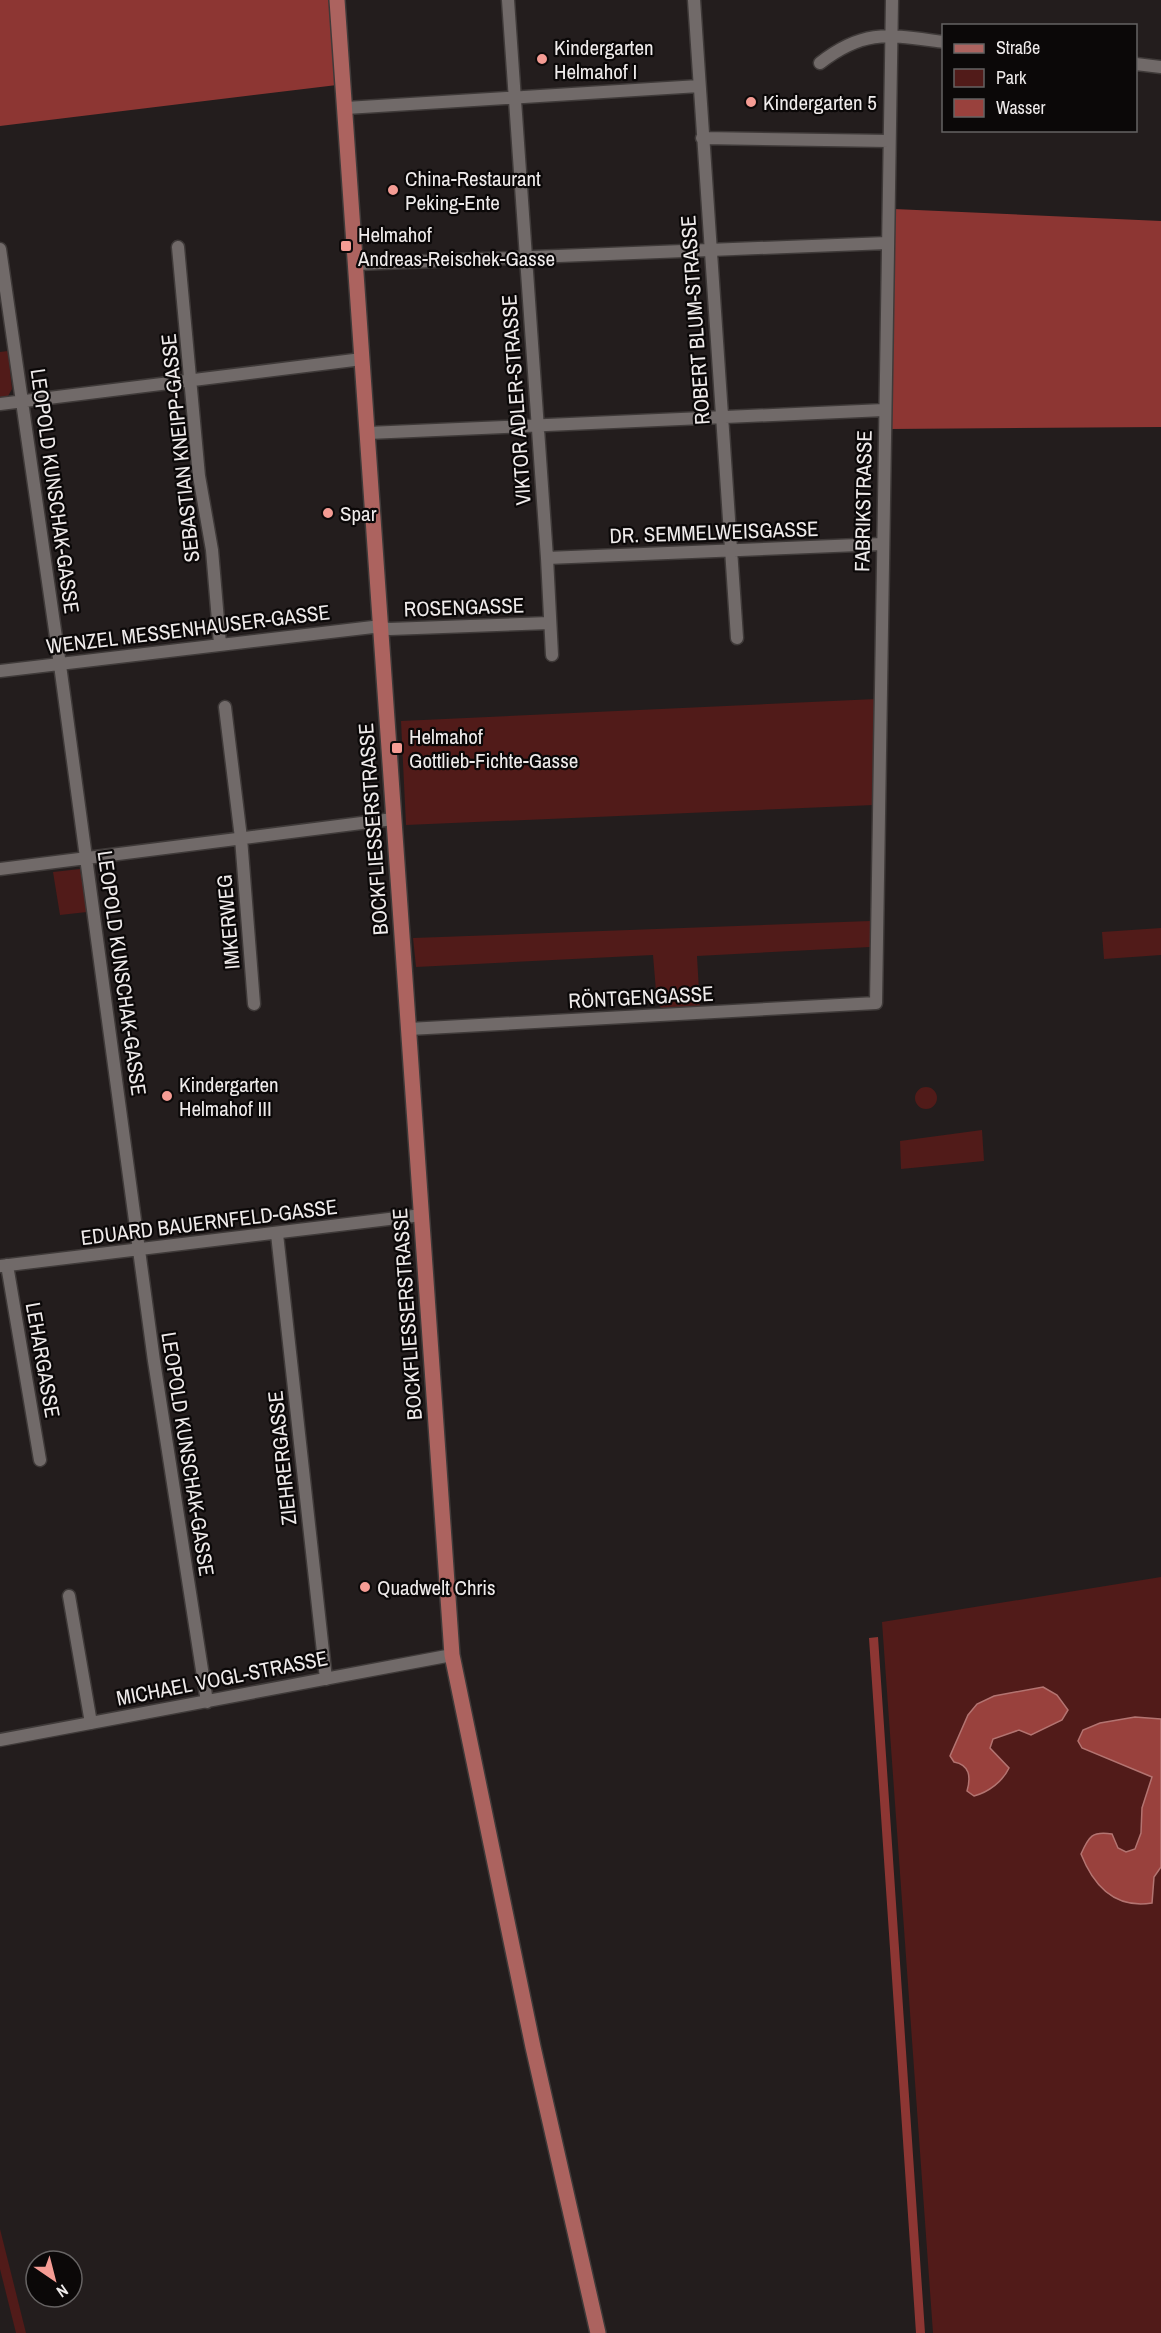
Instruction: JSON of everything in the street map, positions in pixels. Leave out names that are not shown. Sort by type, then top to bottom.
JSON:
[{"type":"main road","name":"BOCKFLIESSERSTRASSE","points":[[337,0],[452,1655],[533,2047],[598,2333]]},
{"type":"street","name":"VIKTOR ADLER-STRASSE","points":[[508,0],[548,558],[552,655]]},
{"type":"street","name":"ROBERT BLUM-STRASSE","points":[[694,0],[737,638]]},
{"type":"street","name":"FABRIKSTRASSE","points":[[876,1003],[892,0]]},
{"type":"street","points":[[820,63],[837,50],[871,36],[891,35],[942,42]]},
{"type":"street","points":[[1137,64],[1161,67]]},
{"type":"street","points":[[346,108],[699,86]]},
{"type":"street","points":[[702,138],[889,141]]},
{"type":"street","points":[[356,264],[887,243]]},
{"type":"street","name":"SEBASTIAN KNEIPP-GASSE","points":[[178,247],[199,476],[212,550],[220,644]]},
{"type":"street","name":"LEOPOLD KUNSCHAK-GASSE","points":[[0,249],[60,665],[154,1361],[207,1702]]},
{"type":"street","points":[[0,404],[362,359]]},
{"type":"street","points":[[368,433],[884,410]]},
{"type":"street","name":"DR. SEMMELWEISGASSE","points":[[548,558],[882,544]]},
{"type":"street","name":"ROSENGASSE","points":[[381,628],[549,623]]},
{"type":"street","name":"WENZEL MESSENHAUSER-GASSE","points":[[0,671],[220,644],[381,628]]},
{"type":"street","points":[[225,707],[241,838]]},
{"type":"street","points":[[0,869],[393,819]]},
{"type":"street","name":"IMKERWEG","points":[[241,838],[254,1004]]},
{"type":"street","name":"RÖNTGENGASSE","points":[[409,1029],[876,1003]]},
{"type":"street","name":"EDUARD BAUERNFELD-GASSE","points":[[4,1266],[422,1215]]},
{"type":"street","name":"ZIEHRERGASSE","points":[[277,1234],[326,1679]]},
{"type":"street","name":"LEHARGASSE","points":[[4,1266],[40,1460]]},
{"type":"street","points":[[69,1596],[91,1722]]},
{"type":"street","name":"MICHAEL VOGL-STRASSE","points":[[0,1740],[452,1655]]},
{"type":"green space","points":[[8,351],[12,389],[8,396],[0,397],[0,352]]},
{"type":"green space","points":[[876,699],[874,805],[406,825],[401,721]]},
{"type":"green space","points":[[80,869],[87,912],[60,915],[53,872]]},
{"type":"green space","points":[[870,921],[870,947],[697,956],[700,1008],[663,1010],[657,1003],[653,955],[416,967],[413,938]]},
{"type":"green space","points":[[1161,928],[1161,955],[1104,959],[1102,932]]},
{"type":"green space","points":[[926,1087],[934,1090],[937,1098],[934,1106],[926,1109],[918,1106],[915,1098],[918,1090]]},
{"type":"green space","points":[[982,1130],[984,1161],[901,1169],[900,1141]]},
{"type":"green space","points":[[1161,1577],[1161,2333],[933,2333],[882,1622]]},
{"type":"green space","points":[[0,2229],[26,2333],[16,2333],[0,2269]]},
{"type":"shaded area","points":[[0,0],[331,0],[337,85],[0,126]]},
{"type":"shaded area","points":[[894,209],[1161,221],[1161,427],[889,429]]},
{"type":"shaded area","points":[[878,1637],[925,2333],[916,2333],[869,1638]]},
{"type":"water","points":[[1043,1687],[1057,1695],[1068,1710],[1062,1720],[1031,1735],[1019,1730],[993,1739],[990,1748],[1009,1768],[995,1785],[974,1796],[967,1791],[968,1772],[963,1766],[954,1762],[950,1756],[968,1715],[977,1704],[994,1696]]},
{"type":"water","points":[[1135,1717],[1161,1719],[1161,1867],[1154,1877],[1152,1903],[1139,1904],[1117,1899],[1099,1886],[1081,1854],[1089,1839],[1100,1833],[1112,1834],[1118,1848],[1126,1852],[1135,1849],[1141,1833],[1142,1808],[1152,1777],[1082,1748],[1078,1741],[1083,1730],[1100,1723]]},
{"type":"place","name":"Kindergarten Helmahof I","points":[[542,59]]},
{"type":"place","name":"Kindergarten 5","points":[[751,102]]},
{"type":"place","name":"China-Restaurant Peking-Ente","points":[[393,190]]},
{"type":"place","name":"Helmahof Andreas-Reischek-Gasse","points":[[346,246]]},
{"type":"place","name":"Spar","points":[[328,513]]},
{"type":"place","name":"Helmahof Gottlieb-Fichte-Gasse","points":[[397,748]]},
{"type":"place","name":"Kindergarten Helmahof III","points":[[167,1096]]},
{"type":"place","name":"Quadwelt Chris","points":[[365,1587]]}]
